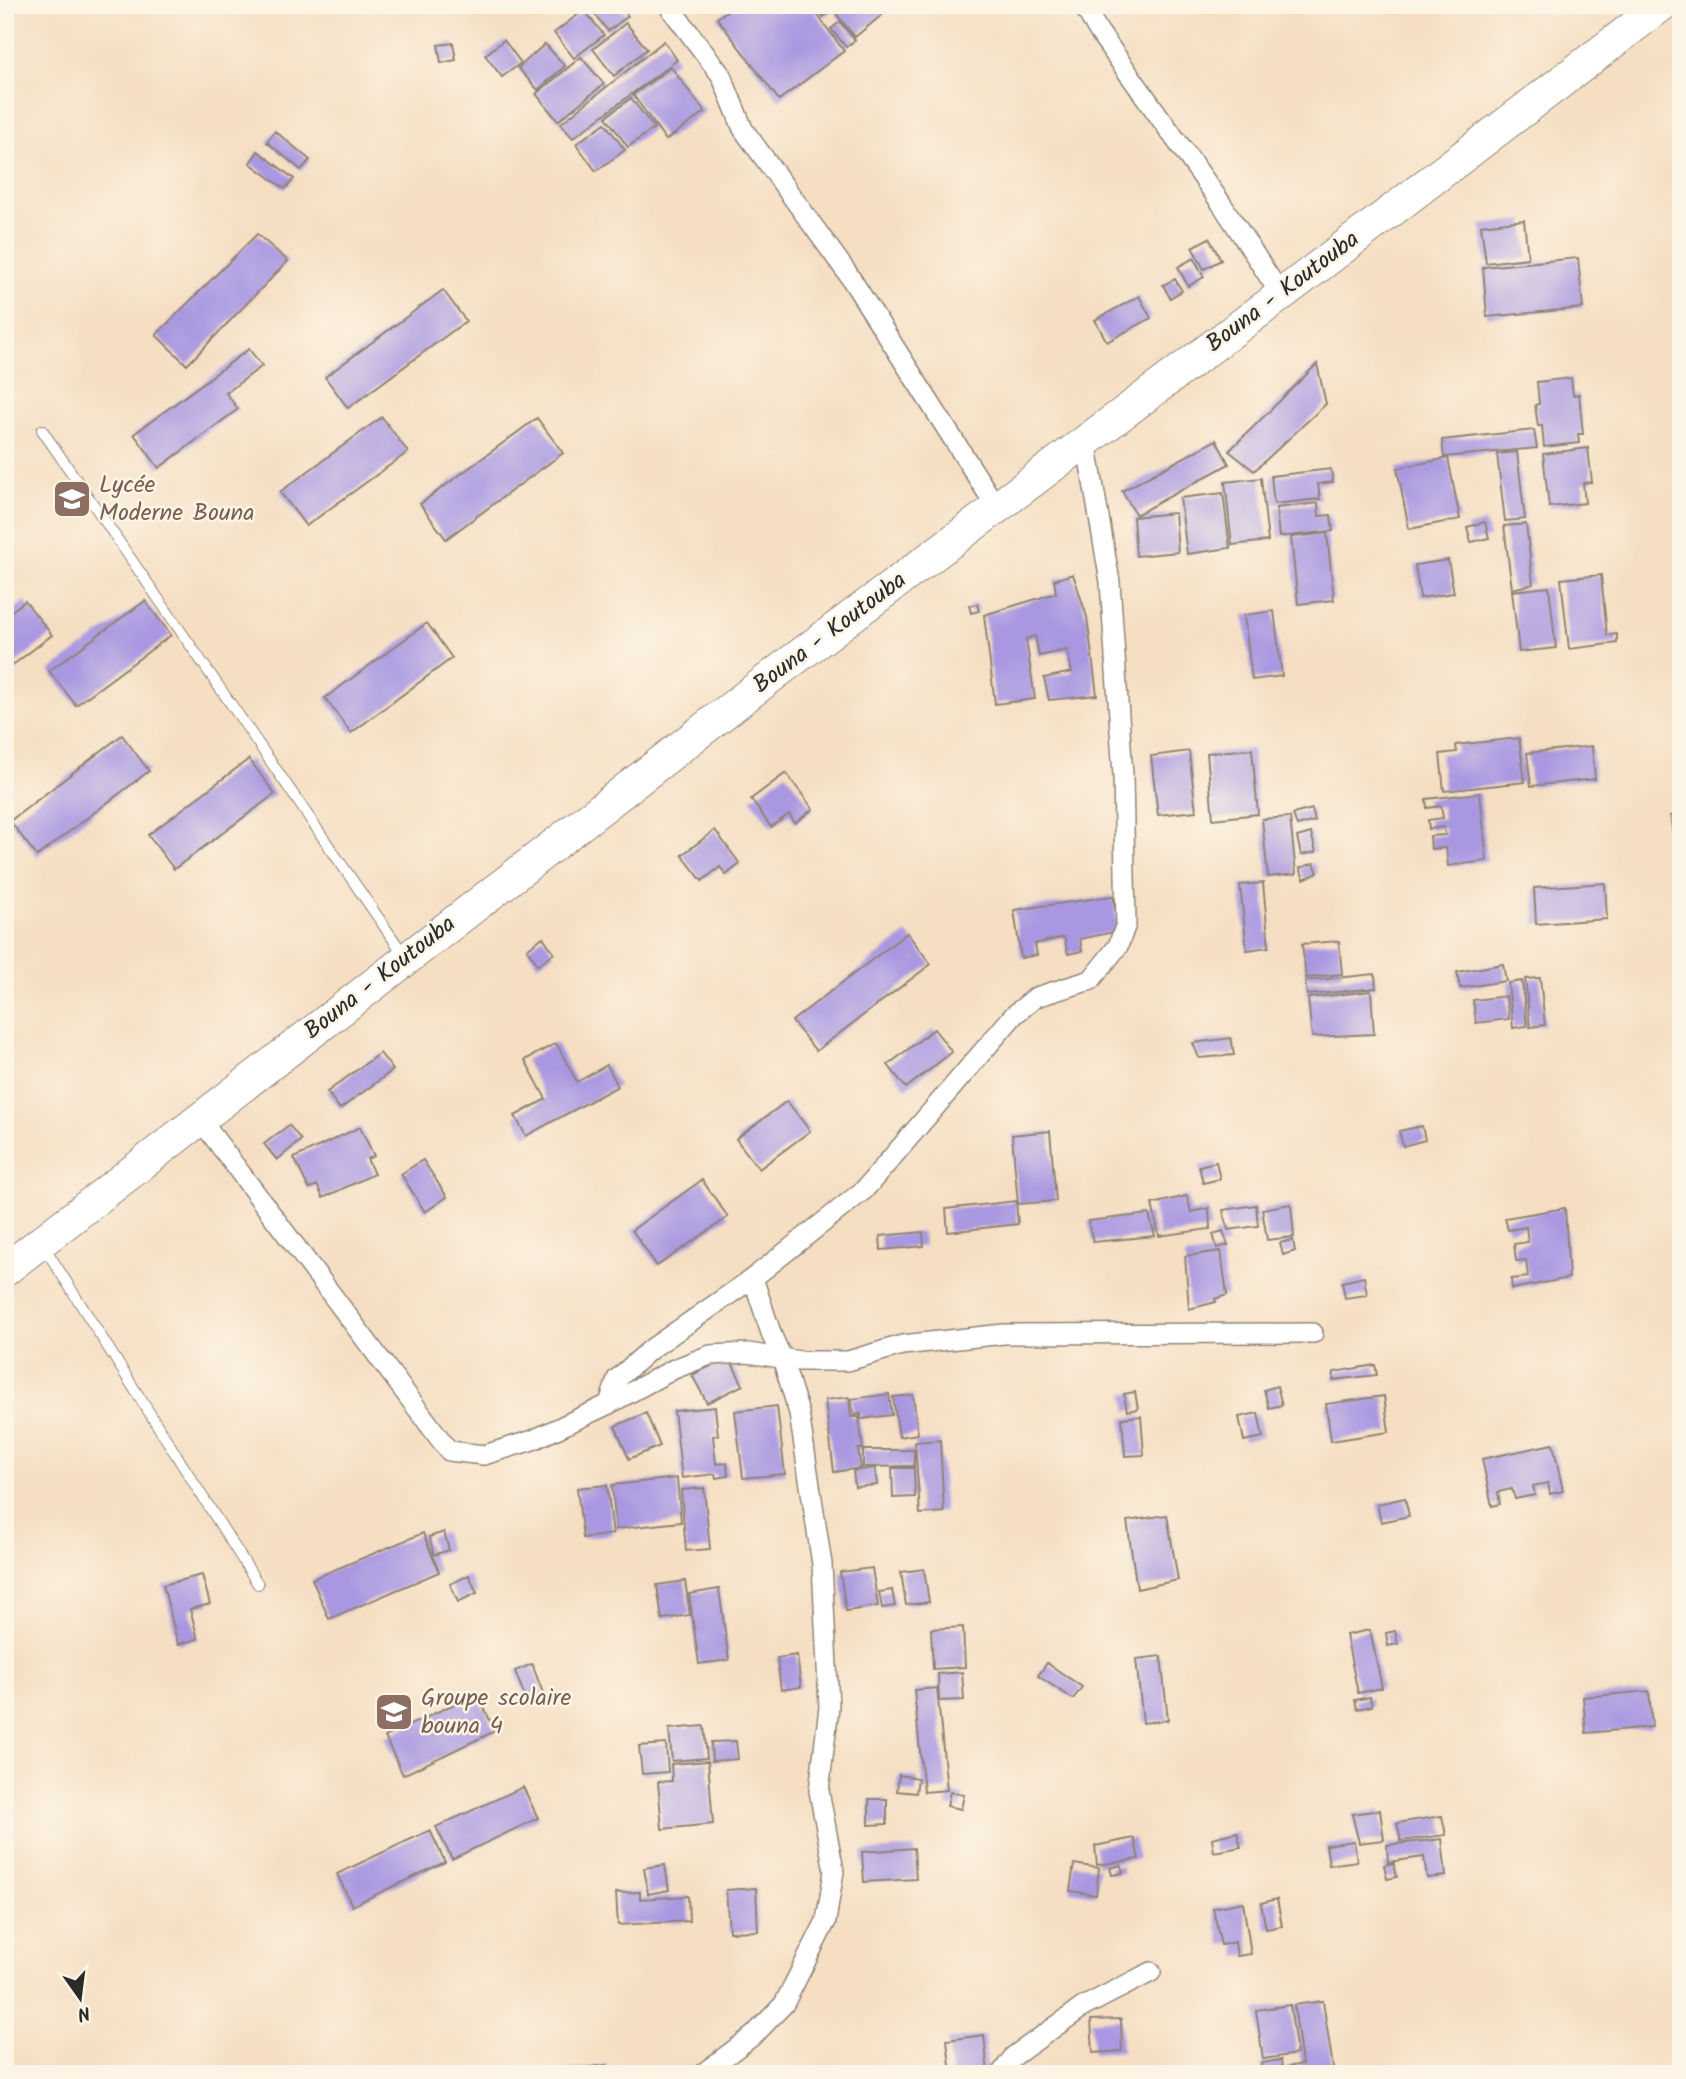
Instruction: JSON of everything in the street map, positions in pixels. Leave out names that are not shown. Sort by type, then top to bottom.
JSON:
[{"type":"main road","name":"Bouna - Koutouba","points":[[5,1270],[776,673],[1281,295],[1661,5]]},
{"type":"street","points":[[668,5],[722,75],[743,129],[848,274],[997,508]]},
{"type":"street","points":[[1083,5],[1099,32],[1250,244],[1281,295]]},
{"type":"street","points":[[609,1404],[617,1379],[650,1349],[753,1278],[864,1190],[1014,1015],[1036,997],[1091,980],[1118,946],[1126,924],[1124,775],[1110,582],[1086,440]]},
{"type":"street","points":[[200,1119],[449,1451],[484,1455],[533,1440],[609,1404],[674,1368],[710,1355],[748,1353],[800,1360],[849,1361],[902,1345],[1004,1334],[1313,1333]]},
{"type":"street","points":[[702,2074],[754,2035],[783,2004],[826,1921],[834,1871],[819,1791],[829,1707],[822,1564],[799,1413],[753,1278]]},
{"type":"street","points":[[1001,2074],[1014,2056],[1083,2007],[1151,1972]]},
{"type":"lane","points":[[41,430],[406,958]]},
{"type":"lane","points":[[41,1242],[258,1584]]},
{"type":"building","points":[[595,5],[619,5],[628,16],[608,31],[590,8]]},
{"type":"building","points":[[735,5],[810,5],[844,51],[779,100],[717,18]]},
{"type":"building","points":[[814,5],[827,5],[832,11],[823,17]]},
{"type":"building","points":[[847,5],[877,5],[883,14],[855,37],[836,14]]},
{"type":"building","points":[[584,10],[604,35],[574,58],[554,33]]},
{"type":"building","points":[[840,22],[855,40],[846,47],[831,29]]},
{"type":"building","points":[[626,23],[647,49],[614,76],[593,49]]},
{"type":"building","points":[[504,40],[521,63],[502,77],[485,55]]},
{"type":"building","points":[[664,41],[677,60],[573,138],[560,124]]},
{"type":"building","points":[[453,43],[456,60],[441,63],[438,45]]},
{"type":"building","points":[[545,44],[565,66],[538,90],[518,68]]},
{"type":"building","points":[[581,57],[604,84],[558,121],[536,94]]},
{"type":"building","points":[[671,67],[705,112],[666,140],[633,95]]},
{"type":"building","points":[[631,98],[654,128],[628,147],[606,117]]},
{"type":"building","points":[[605,123],[625,150],[596,171],[576,144]]},
{"type":"building","points":[[275,131],[310,160],[301,170],[267,142]]},
{"type":"building","points":[[258,151],[294,179],[285,189],[250,163]]},
{"type":"building","points":[[1524,220],[1528,258],[1486,263],[1481,225]]},
{"type":"building","points":[[257,234],[288,261],[187,365],[156,335]]},
{"type":"building","points":[[1209,238],[1221,260],[1204,269],[1192,247]]},
{"type":"building","points":[[1194,258],[1204,277],[1188,286],[1178,267]]},
{"type":"building","points":[[1578,258],[1583,308],[1487,317],[1483,267]]},
{"type":"building","points":[[1175,279],[1182,291],[1170,298],[1163,285]]},
{"type":"building","points":[[443,290],[466,321],[348,408],[325,377]]},
{"type":"building","points":[[1139,296],[1151,318],[1107,342],[1095,320]]},
{"type":"building","points":[[249,349],[262,366],[226,393],[238,409],[159,468],[134,434]]},
{"type":"building","points":[[1317,364],[1326,404],[1254,471],[1229,451]]},
{"type":"building","points":[[1571,378],[1573,395],[1579,394],[1583,434],[1578,434],[1579,443],[1544,447],[1542,426],[1538,426],[1535,405],[1539,404],[1537,382]]},
{"type":"building","points":[[382,417],[408,452],[306,526],[280,492]]},
{"type":"building","points":[[537,418],[563,453],[446,539],[420,504]]},
{"type":"building","points":[[1534,430],[1537,448],[1444,457],[1442,440]]},
{"type":"building","points":[[1216,440],[1229,464],[1136,515],[1122,491]]},
{"type":"building","points":[[1588,448],[1592,482],[1583,483],[1585,503],[1549,507],[1543,454]]},
{"type":"building","points":[[1517,452],[1525,519],[1505,521],[1497,454]]},
{"type":"building","points":[[1448,458],[1460,519],[1409,529],[1397,468]]},
{"type":"building","points":[[1331,469],[1333,482],[1318,484],[1320,499],[1274,504],[1271,476]]},
{"type":"building","points":[[1261,478],[1268,541],[1232,545],[1225,482]]},
{"type":"building","points":[[1223,493],[1230,548],[1187,554],[1180,498]]},
{"type":"building","points":[[1318,503],[1319,516],[1331,515],[1333,531],[1279,537],[1276,508]]},
{"type":"building","points":[[1175,513],[1178,552],[1136,556],[1133,517]]},
{"type":"building","points":[[1485,522],[1489,538],[1471,542],[1467,527]]},
{"type":"building","points":[[1526,524],[1533,584],[1512,589],[1504,526]]},
{"type":"building","points":[[1327,533],[1334,600],[1298,604],[1291,537]]},
{"type":"building","points":[[1448,560],[1454,593],[1420,598],[1415,565]]},
{"type":"building","points":[[1073,574],[1087,617],[1097,695],[1049,700],[1044,678],[1072,672],[1067,650],[1039,656],[1035,636],[1026,639],[1035,699],[995,704],[984,615],[1056,593],[1054,580]]},
{"type":"building","points":[[1601,575],[1607,635],[1617,634],[1617,643],[1569,649],[1561,579]]},
{"type":"building","points":[[1549,587],[1556,648],[1519,652],[1512,591]]},
{"type":"building","points":[[25,601],[52,635],[5,671],[5,616]]},
{"type":"building","points":[[145,601],[171,635],[76,705],[49,671]]},
{"type":"building","points":[[977,604],[979,611],[971,613],[969,605]]},
{"type":"building","points":[[1274,611],[1282,676],[1252,680],[1244,615]]},
{"type":"building","points":[[427,623],[452,658],[351,733],[325,698]]},
{"type":"building","points":[[122,735],[149,771],[37,856],[10,821]]},
{"type":"building","points":[[1519,738],[1525,782],[1444,791],[1440,754],[1457,752],[1456,745]]},
{"type":"building","points":[[1592,746],[1595,779],[1531,786],[1527,753]]},
{"type":"building","points":[[1252,749],[1258,814],[1213,819],[1207,753]]},
{"type":"building","points":[[1189,751],[1196,811],[1158,815],[1151,756]]},
{"type":"building","points":[[249,759],[275,794],[174,869],[148,835]]},
{"type":"building","points":[[786,773],[813,809],[795,823],[789,814],[771,827],[751,799]]},
{"type":"building","points":[[1480,793],[1487,861],[1448,866],[1446,848],[1431,849],[1430,836],[1445,835],[1444,827],[1429,829],[1428,820],[1443,818],[1441,806],[1427,808],[1426,799]]},
{"type":"building","points":[[1312,809],[1315,821],[1297,826],[1293,814]]},
{"type":"building","points":[[1681,815],[1681,845],[1675,846],[1670,816]]},
{"type":"building","points":[[1290,817],[1296,874],[1268,877],[1262,819]]},
{"type":"building","points":[[715,830],[740,864],[726,875],[720,867],[702,881],[682,855]]},
{"type":"building","points":[[1311,833],[1316,852],[1301,855],[1297,837]]},
{"type":"building","points":[[1314,863],[1318,873],[1304,879],[1300,868]]},
{"type":"building","points":[[1263,883],[1269,947],[1247,950],[1240,885]]},
{"type":"building","points":[[1605,883],[1607,919],[1536,924],[1534,888]]},
{"type":"building","points":[[1113,896],[1119,931],[1080,939],[1082,951],[1068,954],[1064,937],[1035,944],[1037,955],[1021,958],[1014,910]]},
{"type":"building","points":[[907,933],[931,964],[816,1051],[792,1021]]},
{"type":"building","points":[[543,937],[554,953],[538,965],[527,949]]},
{"type":"building","points":[[1339,941],[1342,974],[1306,978],[1302,944]]},
{"type":"building","points":[[1503,964],[1506,981],[1460,988],[1457,972]]},
{"type":"building","points":[[1375,974],[1376,988],[1307,995],[1305,981]]},
{"type":"building","points":[[1540,978],[1545,1025],[1530,1027],[1525,979]]},
{"type":"building","points":[[1522,981],[1527,1026],[1513,1028],[1508,983]]},
{"type":"building","points":[[1371,991],[1374,1034],[1312,1037],[1308,998]]},
{"type":"building","points":[[1506,996],[1509,1019],[1476,1023],[1473,1000]]},
{"type":"building","points":[[934,1029],[952,1052],[906,1088],[888,1065]]},
{"type":"building","points":[[1231,1038],[1234,1055],[1199,1058],[1193,1043]]},
{"type":"building","points":[[556,1043],[577,1082],[607,1065],[618,1086],[526,1136],[515,1116],[546,1099],[525,1060]]},
{"type":"building","points":[[380,1053],[393,1070],[340,1109],[327,1092]]},
{"type":"building","points":[[787,1101],[810,1131],[759,1169],[736,1139]]},
{"type":"building","points":[[289,1125],[301,1140],[277,1160],[264,1144]]},
{"type":"building","points":[[1422,1126],[1425,1140],[1403,1146],[1399,1131]]},
{"type":"building","points":[[360,1127],[374,1156],[367,1159],[374,1174],[323,1198],[317,1185],[309,1189],[294,1158]]},
{"type":"building","points":[[1050,1131],[1056,1201],[1018,1204],[1012,1135]]},
{"type":"building","points":[[423,1160],[447,1197],[425,1212],[401,1174]]},
{"type":"building","points":[[1216,1162],[1220,1179],[1203,1183],[1199,1166]]},
{"type":"building","points":[[702,1180],[728,1217],[657,1266],[632,1230]]},
{"type":"building","points":[[1187,1196],[1191,1212],[1209,1208],[1210,1229],[1159,1236],[1152,1204]]},
{"type":"building","points":[[1016,1201],[1018,1224],[948,1232],[946,1209]]},
{"type":"building","points":[[1291,1204],[1294,1237],[1267,1240],[1262,1209]]},
{"type":"building","points":[[1256,1205],[1258,1226],[1228,1230],[1223,1210]]},
{"type":"building","points":[[1565,1208],[1569,1278],[1512,1289],[1511,1279],[1528,1277],[1526,1260],[1516,1261],[1514,1244],[1528,1242],[1526,1227],[1508,1230],[1505,1218]]},
{"type":"building","points":[[1149,1214],[1155,1236],[1093,1242],[1088,1221]]},
{"type":"building","points":[[1223,1231],[1228,1245],[1217,1248],[1213,1234]]},
{"type":"building","points":[[923,1232],[924,1246],[881,1250],[880,1236]]},
{"type":"building","points":[[1293,1240],[1295,1251],[1283,1255],[1280,1243]]},
{"type":"building","points":[[1221,1251],[1227,1295],[1215,1299],[1216,1302],[1189,1309],[1185,1256]]},
{"type":"building","points":[[1364,1277],[1367,1295],[1345,1298],[1342,1282]]},
{"type":"building","points":[[729,1357],[743,1385],[707,1403],[692,1375]]},
{"type":"building","points":[[1375,1365],[1377,1375],[1333,1380],[1334,1372]]},
{"type":"building","points":[[1277,1386],[1282,1405],[1269,1408],[1264,1390]]},
{"type":"building","points":[[1135,1392],[1138,1409],[1127,1411],[1124,1394]]},
{"type":"building","points":[[889,1394],[892,1415],[861,1419],[861,1414],[854,1415],[851,1399]]},
{"type":"building","points":[[913,1395],[918,1434],[899,1437],[893,1397]]},
{"type":"building","points":[[1384,1396],[1389,1432],[1331,1441],[1326,1404]]},
{"type":"building","points":[[849,1397],[851,1417],[859,1417],[863,1449],[858,1449],[861,1468],[834,1472],[825,1400]]},
{"type":"building","points":[[777,1406],[785,1474],[743,1478],[735,1411]]},
{"type":"building","points":[[715,1407],[718,1435],[713,1436],[716,1464],[727,1463],[728,1476],[716,1478],[715,1474],[682,1478],[674,1411]]},
{"type":"building","points":[[646,1413],[660,1446],[629,1459],[615,1426]]},
{"type":"building","points":[[1258,1413],[1263,1437],[1244,1441],[1239,1417]]},
{"type":"building","points":[[1141,1416],[1144,1455],[1125,1456],[1122,1418]]},
{"type":"building","points":[[940,1440],[944,1512],[920,1514],[915,1442]]},
{"type":"building","points":[[1553,1444],[1563,1491],[1550,1494],[1548,1483],[1533,1486],[1535,1495],[1515,1499],[1512,1489],[1498,1492],[1500,1504],[1492,1506],[1482,1459]]},
{"type":"building","points":[[863,1450],[914,1450],[914,1466],[863,1467]]},
{"type":"building","points":[[875,1468],[877,1485],[855,1487],[853,1471]]},
{"type":"building","points":[[892,1468],[914,1468],[915,1497],[893,1498]]},
{"type":"building","points":[[677,1478],[681,1522],[616,1529],[612,1485]]},
{"type":"building","points":[[607,1485],[613,1534],[583,1538],[577,1488]]},
{"type":"building","points":[[704,1488],[710,1549],[686,1551],[681,1490]]},
{"type":"building","points":[[1405,1498],[1409,1516],[1381,1522],[1377,1504]]},
{"type":"building","points":[[1167,1515],[1178,1580],[1137,1589],[1127,1521]]},
{"type":"building","points":[[444,1532],[449,1550],[434,1555],[429,1537]]},
{"type":"building","points":[[423,1533],[439,1572],[329,1619],[312,1579]]},
{"type":"building","points":[[872,1568],[878,1606],[846,1611],[840,1572]]},
{"type":"building","points":[[924,1569],[929,1602],[906,1605],[901,1572]]},
{"type":"building","points":[[202,1575],[210,1604],[190,1609],[198,1639],[178,1644],[163,1585]]},
{"type":"building","points":[[469,1575],[477,1593],[458,1602],[450,1584]]},
{"type":"building","points":[[685,1581],[690,1615],[662,1619],[657,1585]]},
{"type":"building","points":[[719,1589],[729,1660],[699,1664],[689,1594]]},
{"type":"building","points":[[892,1590],[895,1606],[882,1608],[879,1592]]},
{"type":"building","points":[[963,1627],[965,1667],[933,1669],[931,1629]]},
{"type":"building","points":[[1370,1630],[1382,1688],[1358,1693],[1346,1635]]},
{"type":"building","points":[[1395,1631],[1398,1644],[1388,1646],[1386,1633]]},
{"type":"building","points":[[797,1655],[801,1687],[781,1690],[777,1658]]},
{"type":"building","points":[[1161,1656],[1168,1720],[1143,1723],[1136,1659]]},
{"type":"building","points":[[1047,1663],[1082,1687],[1073,1699],[1038,1676]]},
{"type":"building","points":[[532,1664],[546,1701],[529,1707],[515,1671]]},
{"type":"building","points":[[962,1672],[964,1700],[939,1701],[938,1674]]},
{"type":"building","points":[[937,1688],[947,1790],[924,1792],[914,1690]]},
{"type":"building","points":[[1649,1691],[1652,1727],[1586,1733],[1583,1697]]},
{"type":"building","points":[[477,1693],[495,1731],[403,1775],[385,1737]]},
{"type":"building","points":[[1370,1697],[1372,1706],[1357,1709],[1355,1700]]},
{"type":"building","points":[[704,1726],[707,1758],[672,1761],[669,1729]]},
{"type":"building","points":[[736,1741],[738,1759],[712,1761],[711,1742]]},
{"type":"building","points":[[666,1744],[668,1772],[642,1774],[639,1746]]},
{"type":"building","points":[[708,1761],[713,1824],[662,1829],[658,1782],[672,1781],[671,1764]]},
{"type":"building","points":[[899,1775],[918,1778],[916,1793],[897,1791]]},
{"type":"building","points":[[523,1787],[538,1818],[452,1859],[436,1827]]},
{"type":"building","points":[[950,1792],[964,1795],[961,1809],[947,1806]]},
{"type":"building","points":[[869,1799],[887,1799],[887,1824],[869,1825]]},
{"type":"building","points":[[1380,1810],[1384,1840],[1359,1843],[1352,1814]]},
{"type":"building","points":[[1442,1816],[1446,1835],[1401,1841],[1397,1823]]},
{"type":"building","points":[[430,1830],[445,1862],[352,1906],[337,1874]]},
{"type":"building","points":[[1237,1832],[1241,1847],[1214,1852],[1212,1838]]},
{"type":"building","points":[[1134,1838],[1139,1859],[1097,1865],[1095,1846]]},
{"type":"building","points":[[1442,1839],[1446,1876],[1427,1878],[1424,1857],[1388,1862],[1387,1845]]},
{"type":"building","points":[[1354,1841],[1357,1861],[1329,1865],[1326,1845]]},
{"type":"building","points":[[914,1848],[916,1879],[864,1882],[862,1852]]},
{"type":"building","points":[[1394,1863],[1397,1877],[1387,1879],[1384,1865]]},
{"type":"building","points":[[1074,1864],[1099,1868],[1096,1895],[1070,1891]]},
{"type":"building","points":[[665,1865],[669,1890],[648,1894],[644,1868]]},
{"type":"building","points":[[1121,1865],[1123,1873],[1112,1875],[1110,1868]]},
{"type":"building","points":[[756,1888],[758,1931],[729,1932],[726,1890]]},
{"type":"building","points":[[640,1892],[640,1899],[688,1896],[689,1921],[618,1925],[616,1893]]},
{"type":"building","points":[[1277,1899],[1282,1926],[1266,1929],[1261,1903]]},
{"type":"building","points":[[1243,1902],[1251,1954],[1237,1956],[1235,1942],[1221,1945],[1213,1908]]},
{"type":"building","points":[[1323,2001],[1334,2074],[1288,2074],[1287,2067],[1302,2064],[1294,2005]]},
{"type":"building","points":[[1290,2005],[1297,2054],[1263,2059],[1256,2010]]},
{"type":"building","points":[[1121,2019],[1122,2051],[1093,2053],[1091,2020]]},
{"type":"building","points":[[984,2035],[988,2074],[951,2074],[947,2040]]},
{"type":"building","points":[[1281,2060],[1283,2074],[1262,2074],[1261,2063]]},
{"type":"building","points":[[607,2065],[608,2074],[563,2074],[562,2071]]},
{"type":"place","name":"Lycée Moderne Bouna","points":[[72,499]]},
{"type":"place","name":"Groupe scolaire bouna 4","points":[[394,1712]]}]
